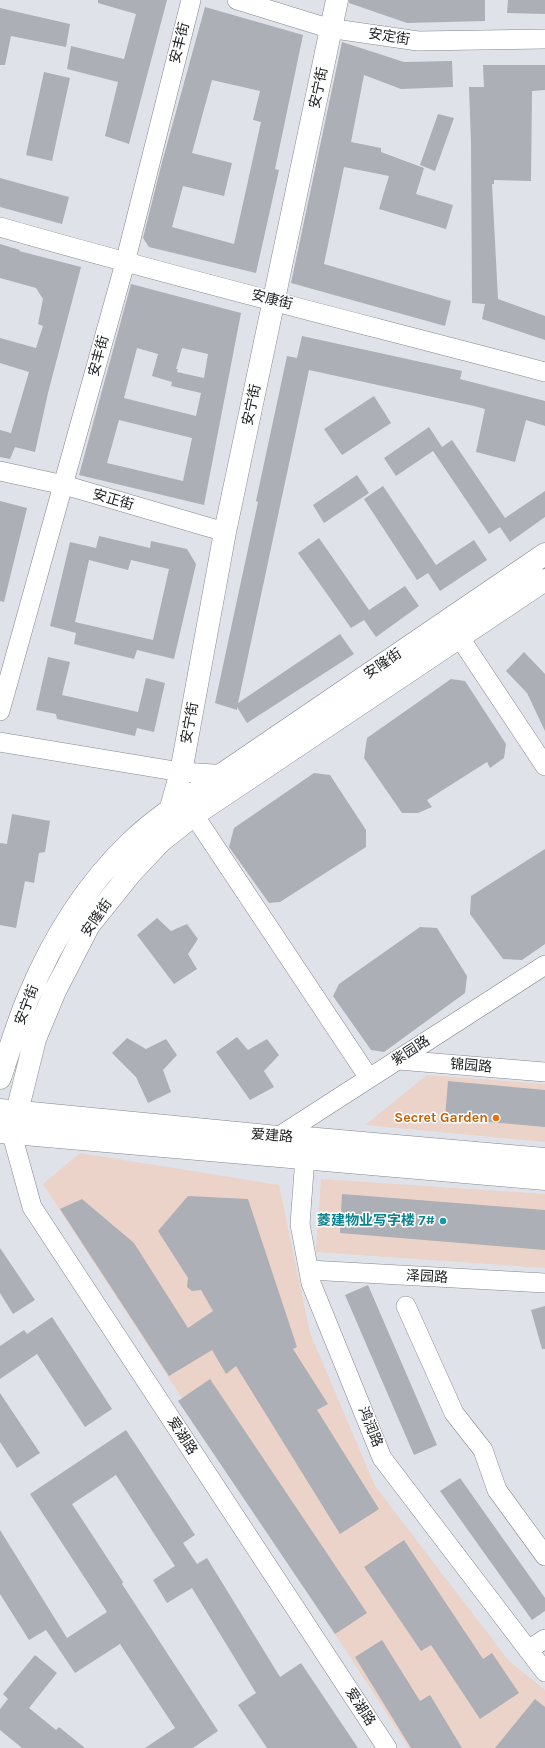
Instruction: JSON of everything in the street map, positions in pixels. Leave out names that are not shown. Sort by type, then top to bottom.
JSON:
[{"type":"main road","name":"安宁街","points":[[170,810],[181,772],[225,532],[337,0]]},
{"type":"main road","name":"安隆街","points":[[221,775],[545,554]]},
{"type":"main road","name":"安隆街","points":[[7,1119],[35,1039],[55,991],[89,925],[130,874],[161,841],[194,815],[253,777],[545,580]]},
{"type":"main road","name":"安宁街","points":[[0,1078],[28,998],[58,935],[77,904],[96,880],[131,842],[170,810],[221,775]]},
{"type":"main road","name":"爱建路","points":[[7,1119],[278,1137],[305,1148],[545,1159]]},
{"type":"main road","name":"爱建路","points":[[7,1119],[305,1148],[545,1179]]},
{"type":"street","name":"安丰街","points":[[0,711],[125,263],[191,0]]},
{"type":"street","name":"安定街","points":[[237,0],[331,28],[418,41],[545,39]]},
{"type":"street","name":"安康街","points":[[0,227],[125,263],[274,300],[545,372]]},
{"type":"street","name":"安正街","points":[[0,472],[64,485],[225,532]]},
{"type":"street","points":[[460,638],[545,766]]},
{"type":"street","points":[[0,742],[181,772],[253,777]]},
{"type":"street","points":[[194,815],[369,1078]]},
{"type":"street","name":"紫园路","points":[[278,1137],[545,965]]},
{"type":"street","name":"锦园路","points":[[398,1060],[545,1072]]},
{"type":"street","name":"爱湖路","points":[[7,1119],[32,1207],[387,1748]]},
{"type":"street","name":"鸿润路","points":[[305,1148],[300,1224],[311,1283],[382,1458],[545,1672]]},
{"type":"street","name":"泽园路","points":[[309,1270],[545,1283]]},
{"type":"street","points":[[406,1306],[454,1413],[483,1450],[497,1490],[545,1556]]},
{"type":"street","points":[[528,1650],[545,1639]]},
{"type":"shaded area","points":[[427,1075],[545,1084],[545,1142],[365,1125]]},
{"type":"shaded area","points":[[80,1153],[279,1185],[310,1333],[375,1486],[509,1661],[545,1690],[545,1748],[409,1748],[43,1184]]},
{"type":"shaded area","points":[[321,1179],[545,1194],[545,1268],[316,1252]]},
{"type":"building","points":[[98,0],[167,0],[129,144],[105,136],[118,82],[67,69],[71,46],[124,59],[136,14],[98,3]]},
{"type":"building","points":[[349,0],[485,0],[485,21],[407,23],[349,3]]},
{"type":"building","points":[[508,0],[545,0],[545,14],[507,13]]},
{"type":"building","points":[[205,7],[303,35],[275,169],[279,170],[256,273],[149,247],[143,238],[161,166]],"holes":[[[212,80],[260,91],[253,120],[261,122],[234,244],[172,227],[183,186],[224,196],[232,163],[192,153]]]},
{"type":"building","points":[[0,8],[70,24],[66,47],[11,36],[5,65],[0,65]]},
{"type":"building","points":[[342,42],[404,62],[452,61],[453,87],[401,89],[364,75],[351,142],[381,148],[381,152],[424,168],[416,194],[453,205],[446,229],[379,209],[389,176],[344,167],[324,264],[451,301],[445,326],[291,283]]},
{"type":"building","points":[[483,65],[545,65],[545,90],[532,91],[531,181],[494,180],[494,184],[492,184],[498,299],[545,316],[545,340],[482,319],[485,304],[472,303],[471,142],[469,87],[484,87]]},
{"type":"building","points":[[44,72],[70,78],[52,161],[26,155]]},
{"type":"building","points":[[438,114],[454,118],[435,171],[420,165]]},
{"type":"building","points":[[0,178],[69,197],[62,224],[0,207]]},
{"type":"building","points":[[0,244],[20,250],[19,251],[81,267],[48,393],[35,452],[15,447],[10,459],[0,457],[0,430],[11,433],[29,372],[0,363],[0,338],[36,348],[43,326],[38,324],[43,299],[36,288],[0,278]]},
{"type":"building","points":[[131,284],[241,313],[204,505],[79,475]],"holes":[[[137,348],[158,354],[152,376],[172,382],[171,386],[201,393],[196,416],[124,398]],[[182,348],[208,354],[204,378],[177,372],[178,369],[176,369]],[[119,420],[192,438],[183,481],[107,463]]]},
{"type":"building","points":[[302,336],[462,371],[460,379],[545,401],[545,426],[526,420],[515,462],[476,452],[485,409],[309,370],[238,703],[340,634],[354,654],[247,723],[237,707],[237,710],[215,703],[258,502],[256,501],[287,356],[297,358]]},
{"type":"building","points":[[374,396],[391,423],[342,455],[324,429]]},
{"type":"building","points":[[429,427],[442,447],[452,440],[505,518],[545,491],[545,517],[510,542],[500,527],[489,534],[433,451],[396,476],[384,458]]},
{"type":"building","points":[[357,475],[369,493],[324,523],[313,505]]},
{"type":"building","points":[[383,486],[436,565],[474,540],[487,560],[440,591],[428,573],[417,580],[364,499]]},
{"type":"building","points":[[0,501],[27,508],[4,602],[0,601]]},
{"type":"building","points":[[99,536],[150,548],[151,541],[187,549],[196,564],[174,659],[137,650],[134,659],[74,644],[76,633],[50,626],[70,542],[96,548]],"holes":[[[89,560],[128,570],[131,560],[169,569],[153,640],[75,622]]]},
{"type":"building","points":[[319,538],[369,610],[405,586],[419,606],[376,637],[364,620],[351,628],[298,553]]},
{"type":"building","points":[[524,652],[545,674],[545,731],[527,693],[506,671]]},
{"type":"building","points":[[48,657],[70,662],[62,695],[138,712],[146,678],[165,683],[154,732],[137,728],[135,736],[57,719],[56,714],[36,710]]},
{"type":"building","points":[[451,679],[465,681],[506,744],[504,758],[490,768],[487,762],[427,800],[432,807],[418,813],[402,813],[364,758],[367,738]]},
{"type":"building","points":[[314,773],[330,775],[366,830],[366,847],[280,902],[269,903],[229,847],[234,828]]},
{"type":"building","points":[[12,814],[50,821],[45,852],[39,853],[34,883],[25,881],[16,928],[0,925],[0,843],[7,844]]},
{"type":"building","points":[[545,849],[545,944],[522,960],[503,959],[470,914],[471,896]]},
{"type":"building","points":[[157,918],[171,931],[187,924],[198,939],[188,954],[197,969],[174,984],[137,935]]},
{"type":"building","points":[[420,927],[437,928],[467,976],[465,993],[384,1052],[371,1050],[333,996],[339,984]]},
{"type":"building","points":[[237,1037],[248,1050],[267,1039],[279,1055],[264,1071],[274,1087],[250,1100],[216,1052]]},
{"type":"building","points":[[127,1038],[146,1049],[166,1039],[177,1055],[163,1070],[171,1092],[148,1103],[136,1077],[112,1053]]},
{"type":"building","points":[[448,1081],[545,1090],[545,1127],[445,1118]]},
{"type":"building","name":"菱建物业写字楼 7#","points":[[342,1194],[545,1210],[545,1250],[340,1233]]},
{"type":"building","points":[[188,1196],[248,1199],[297,1347],[293,1349],[328,1404],[317,1410],[379,1509],[340,1534],[236,1366],[226,1374],[212,1350],[169,1376],[60,1209],[82,1199],[134,1243],[188,1328],[213,1311],[201,1290],[192,1291],[187,1287],[188,1278],[158,1231]]},
{"type":"building","points":[[0,1248],[35,1300],[13,1314],[0,1293]]},
{"type":"building","points":[[368,1285],[437,1445],[414,1455],[345,1295]]},
{"type":"building","points":[[545,1306],[545,1349],[542,1349],[531,1310]]},
{"type":"building","points":[[52,1317],[112,1409],[85,1427],[37,1354],[0,1379],[0,1346],[24,1330],[27,1334]]},
{"type":"building","points":[[210,1379],[367,1613],[335,1634],[178,1401]]},
{"type":"building","points":[[0,1393],[40,1453],[17,1468],[0,1442]]},
{"type":"building","points":[[126,1430],[195,1535],[183,1543],[197,1564],[207,1558],[280,1677],[301,1663],[358,1748],[267,1748],[238,1705],[256,1693],[192,1588],[167,1603],[153,1580],[175,1566],[116,1475],[72,1504],[123,1582],[122,1584],[218,1731],[193,1748],[145,1748],[175,1728],[120,1644],[75,1673],[46,1630],[29,1640],[0,1594],[0,1530],[67,1638],[107,1612],[30,1494]]},
{"type":"building","points":[[460,1478],[545,1598],[545,1611],[532,1620],[440,1491]]},
{"type":"building","points":[[404,1540],[483,1659],[492,1653],[519,1693],[480,1719],[431,1645],[421,1651],[364,1567]]},
{"type":"building","points":[[382,1640],[420,1701],[430,1695],[462,1748],[411,1748],[355,1657]]},
{"type":"building","points":[[35,1655],[57,1673],[29,1708],[56,1730],[59,1727],[85,1748],[22,1748],[0,1730],[0,1709],[8,1699],[3,1694]]},
{"type":"building","points":[[535,1699],[545,1707],[545,1748],[495,1748]]},
{"type":"place","name":"Secret Garden","points":[[496,1118]]},
{"type":"place","name":"菱建物业写字楼 7#","points":[[443,1221]]}]
